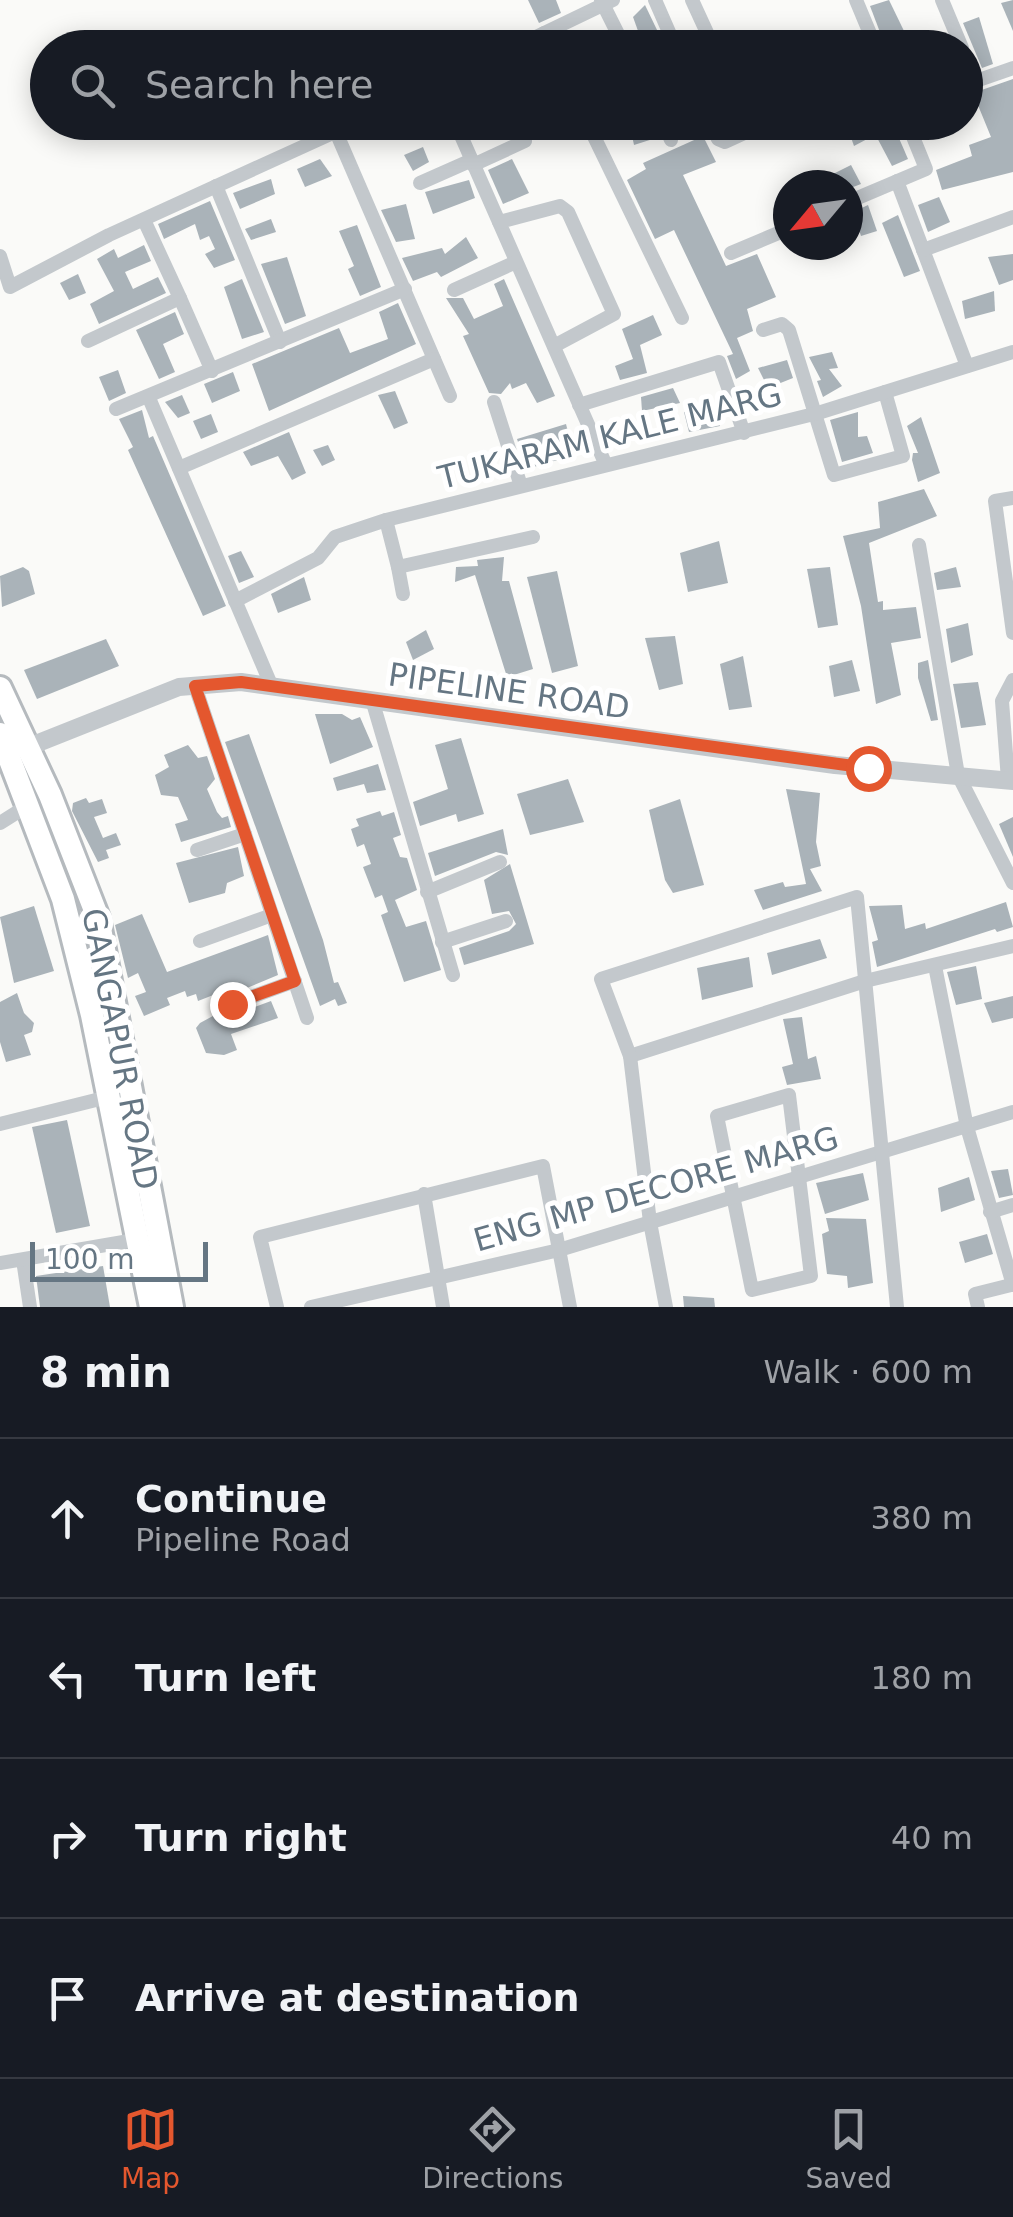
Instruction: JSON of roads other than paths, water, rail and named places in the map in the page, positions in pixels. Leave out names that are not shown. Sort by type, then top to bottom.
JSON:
[{"type":"main road","name":"GANGAPUR ROAD","points":[[0,688],[27,806],[63,899],[92,1015],[119,1094],[172,1307]]},
{"type":"main road","name":"GANGAPUR ROAD","points":[[12,745],[98,918],[135,1240],[151,1307]]},
{"type":"street","points":[[655,0],[668,30]]},
{"type":"street","points":[[692,0],[706,30]]},
{"type":"street","points":[[856,0],[868,30]]},
{"type":"street","points":[[942,0],[954,30]]},
{"type":"street","points":[[563,30],[606,2],[618,30]]},
{"type":"street","points":[[983,79],[1013,68]]},
{"type":"street","points":[[0,256],[10,287],[318,140]]},
{"type":"street","points":[[339,140],[450,396]]},
{"type":"street","points":[[462,140],[605,464]]},
{"type":"street","points":[[420,183],[525,140]]},
{"type":"street","points":[[596,140],[682,318]]},
{"type":"street","points":[[863,196],[926,169],[914,140]]},
{"type":"street","points":[[897,181],[967,366]]},
{"type":"street","points":[[216,186],[280,342]]},
{"type":"street","points":[[498,222],[547,207],[560,206],[568,212],[614,314],[554,346]]},
{"type":"street","points":[[924,250],[1013,217]]},
{"type":"street","points":[[144,220],[212,371]]},
{"type":"street","points":[[731,254],[773,235]]},
{"type":"street","points":[[454,290],[516,262]]},
{"type":"street","points":[[116,408],[405,290]]},
{"type":"street","points":[[88,341],[180,298]]},
{"type":"street","points":[[763,330],[782,324],[788,330],[834,475],[903,456],[885,392]]},
{"type":"street","name":"TUKARAM KALE MARG","points":[[235,600],[318,558],[335,537],[386,520],[815,414],[1013,352]]},
{"type":"street","points":[[178,468],[434,358]]},
{"type":"street","points":[[579,405],[719,362],[744,432]]},
{"type":"street","points":[[148,398],[272,687]]},
{"type":"street","points":[[494,402],[521,486]]},
{"type":"street","points":[[1013,498],[995,501],[1013,633]]},
{"type":"street","points":[[386,520],[403,594]]},
{"type":"street","points":[[398,567],[533,537]]},
{"type":"street","points":[[919,545],[958,775],[1013,883]]},
{"type":"street","points":[[1010,780],[1002,702],[1013,680]]},
{"type":"street","name":"PIPELINE ROAD","points":[[12,745],[178,687],[241,682],[835,764],[1010,780]]},
{"type":"street","points":[[195,686],[306,1018]]},
{"type":"street","points":[[373,703],[453,976]]},
{"type":"street","points":[[0,822],[27,806]]},
{"type":"street","points":[[198,850],[245,834]]},
{"type":"street","points":[[427,892],[500,862]]},
{"type":"street","points":[[666,1307],[650,1222],[630,1056],[601,978],[857,896],[879,1156],[897,1307]]},
{"type":"street","points":[[200,940],[272,915]]},
{"type":"street","points":[[442,942],[506,922]]},
{"type":"street","points":[[630,1056],[864,981],[1013,946]]},
{"type":"street","points":[[935,966],[967,1127],[1012,1285],[974,1294],[978,1307]]},
{"type":"street","points":[[232,1004],[295,981]]},
{"type":"street","points":[[0,1124],[119,1094]]},
{"type":"street","points":[[790,1096],[811,1276],[752,1290],[735,1198],[717,1116],[790,1096]]},
{"type":"street","name":"ENG MP DECORE MARG","points":[[311,1307],[559,1250],[879,1156],[1013,1112]]},
{"type":"street","points":[[276,1307],[260,1237],[543,1166],[570,1307]]},
{"type":"street","points":[[424,1194],[443,1307]]},
{"type":"street","points":[[990,1212],[1013,1205]]},
{"type":"street","points":[[0,1263],[135,1240]]},
{"type":"street","points":[[23,1260],[30,1307]]}]
